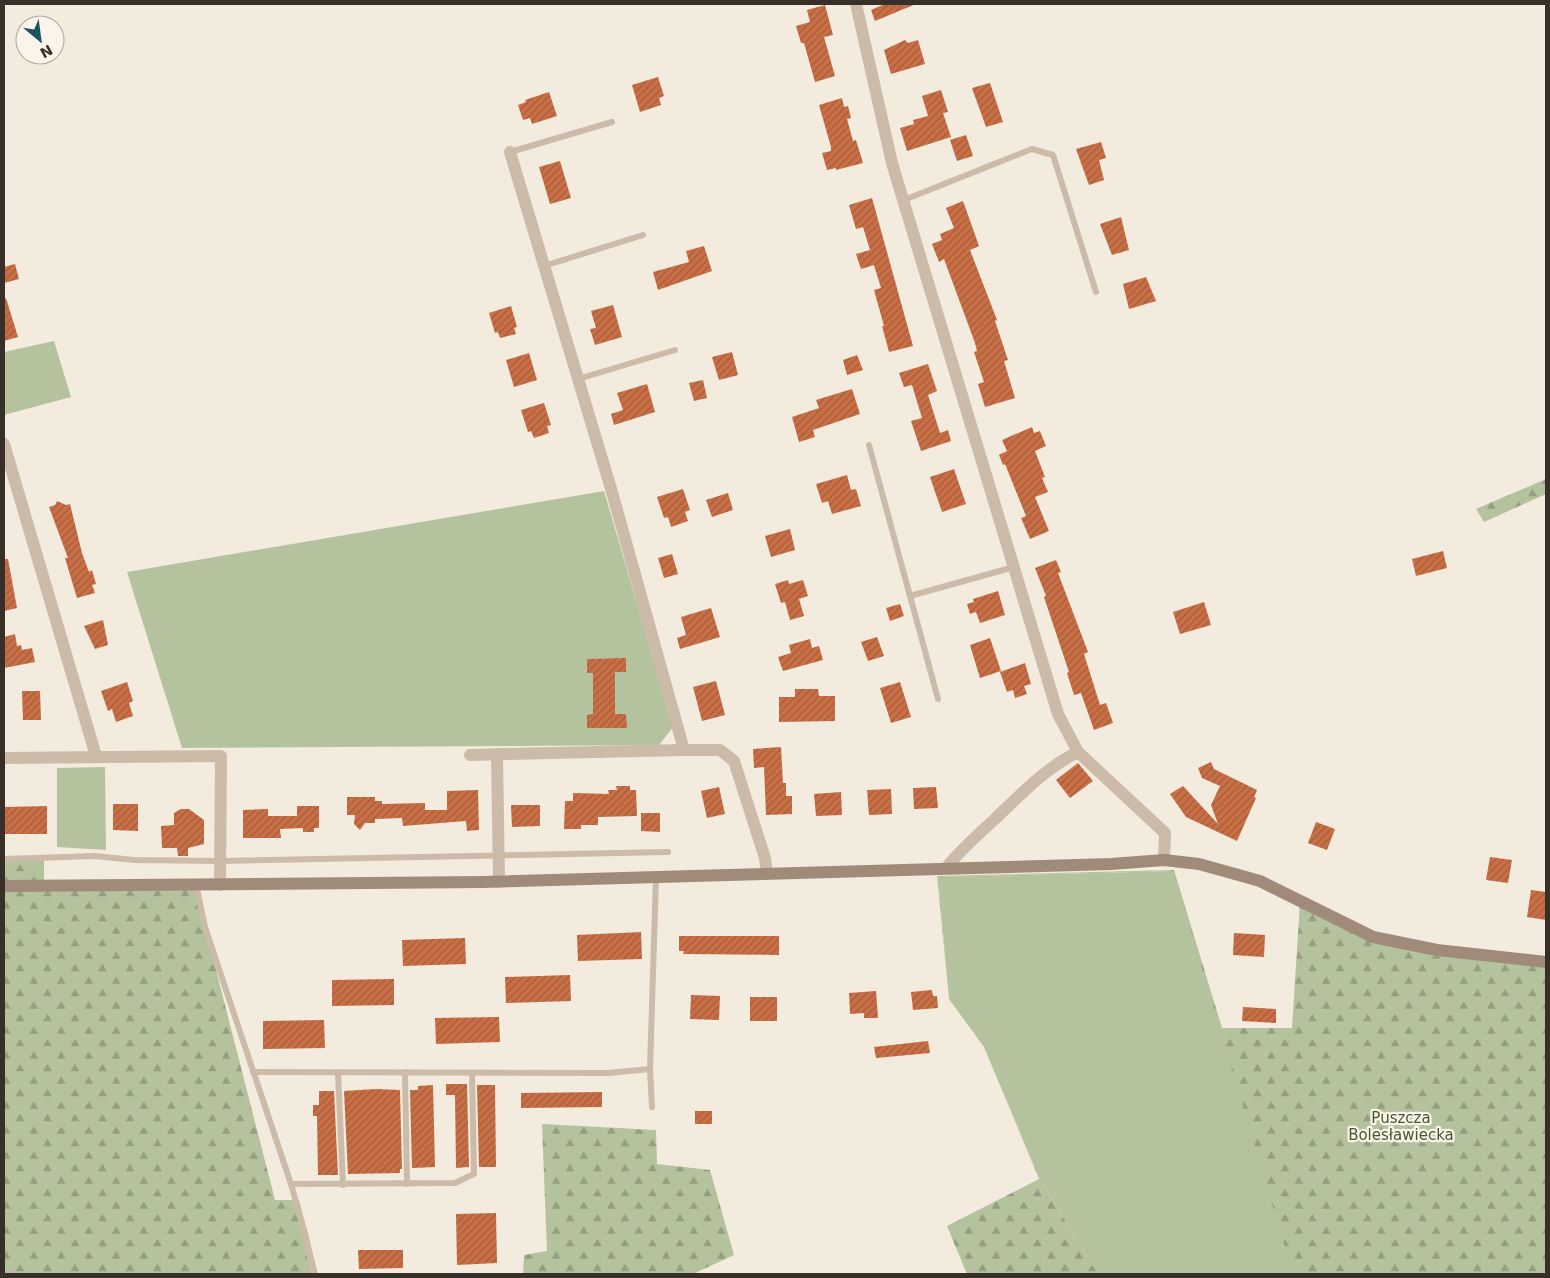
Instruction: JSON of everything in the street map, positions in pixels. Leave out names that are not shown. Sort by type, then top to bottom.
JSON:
[{"type":"main road","points":[[4,886],[499,882],[1111,864],[1164,860],[1199,864],[1260,881],[1373,937],[1437,950],[1546,962]]},
{"type":"street","points":[[856,4],[892,163],[1058,714],[1078,752],[1165,833],[1164,860]]},
{"type":"street","points":[[510,152],[578,379],[684,750]]},
{"type":"street","points":[[4,444],[96,756]]},
{"type":"street","points":[[470,754],[720,750],[734,761],[765,858],[767,873]]},
{"type":"street","points":[[947,868],[957,854],[1020,795],[1064,759],[1078,752]]},
{"type":"street","points":[[497,754],[499,882]]},
{"type":"street","points":[[4,758],[222,756],[220,885]]},
{"type":"lane","points":[[510,152],[612,122]]},
{"type":"lane","points":[[904,200],[1032,149],[1053,155],[1096,292]]},
{"type":"lane","points":[[544,266],[643,235]]},
{"type":"lane","points":[[578,379],[675,350]]},
{"type":"lane","points":[[869,445],[938,699]]},
{"type":"lane","points":[[910,596],[1014,567]]},
{"type":"lane","points":[[4,859],[94,856],[134,860],[220,861],[668,852]]},
{"type":"lane","points":[[652,1107],[650,1069],[656,876]]},
{"type":"lane","points":[[196,884],[205,928],[291,1184],[307,1241],[313,1274]]},
{"type":"lane","points":[[253,1072],[608,1073],[650,1069]]},
{"type":"lane","points":[[338,1072],[343,1186]]},
{"type":"lane","points":[[405,1072],[407,1184]]},
{"type":"lane","points":[[291,1184],[343,1186],[456,1183],[474,1174],[472,1073]]},
{"type":"green space","points":[[54,341],[71,397],[4,415],[4,352]]},
{"type":"green space","points":[[1546,479],[1546,494],[1484,522],[1476,509]]},
{"type":"green space","points":[[604,491],[673,727],[659,745],[182,748],[127,572]]},
{"type":"green space","points":[[105,767],[106,850],[57,847],[57,768]]},
{"type":"green space","points":[[4,860],[44,860],[44,886],[194,884],[275,1200],[299,1200],[318,1274],[4,1274]]},
{"type":"green space","name":"Puszcza Bolesławiecka","points":[[1174,870],[1222,1028],[1292,1028],[1300,903],[1368,935],[1546,965],[1546,1274],[1293,1274],[1173,871],[938,877],[949,999],[937,876]]},
{"type":"green space","points":[[1174,871],[1221,1028],[1318,1274],[1098,1274],[1040,1179],[984,1047],[949,999],[938,877]]},
{"type":"green space","points":[[984,1047],[1040,1179],[1098,1274],[967,1274],[947,1226],[1039,1179]]},
{"type":"green space","points":[[542,1124],[656,1130],[657,1164],[710,1170],[734,1255],[693,1274],[523,1274],[524,1255],[547,1251]]},
{"type":"building","points":[[885,4],[916,4],[875,21],[871,10]]},
{"type":"building","points":[[825,5],[833,35],[824,37],[835,76],[815,82],[804,43],[801,43],[796,26],[810,22],[807,10]]},
{"type":"building","points":[[905,40],[908,43],[918,40],[925,64],[891,74],[884,50]]},
{"type":"building","points":[[658,77],[664,96],[659,98],[661,105],[640,112],[632,85]]},
{"type":"building","points":[[990,83],[1003,122],[986,127],[972,88]]},
{"type":"building","points":[[941,90],[948,112],[943,113],[951,137],[907,151],[900,128],[914,124],[913,120],[928,116],[922,96]]},
{"type":"building","points":[[549,92],[557,116],[532,124],[530,118],[523,120],[518,105],[526,102],[525,100]]},
{"type":"building","points":[[842,98],[844,107],[848,106],[851,118],[847,119],[853,141],[856,140],[863,163],[836,170],[836,168],[827,170],[822,153],[831,151],[831,147],[819,105]]},
{"type":"building","points":[[966,135],[973,156],[957,161],[950,140]]},
{"type":"building","points":[[1101,142],[1106,158],[1099,160],[1104,180],[1089,185],[1076,149]]},
{"type":"building","points":[[560,161],[571,198],[550,204],[539,167]]},
{"type":"building","points":[[872,198],[913,346],[889,352],[874,290],[881,288],[874,265],[861,269],[856,254],[870,250],[863,227],[856,229],[849,205]]},
{"type":"building","points":[[963,201],[979,246],[970,250],[997,320],[995,321],[1008,360],[1004,361],[1015,398],[985,407],[978,384],[984,382],[974,352],[977,351],[975,343],[944,259],[939,262],[932,244],[942,240],[940,234],[954,228],[946,208]]},
{"type":"building","points":[[1121,217],[1129,250],[1112,255],[1100,224]]},
{"type":"building","points":[[704,246],[712,271],[658,290],[653,272],[689,262],[686,251]]},
{"type":"building","points":[[15,264],[19,279],[4,283],[4,267]]},
{"type":"building","points":[[1146,277],[1156,301],[1129,309],[1123,284]]},
{"type":"building","points":[[6,298],[18,337],[4,341],[4,299]]},
{"type":"building","points":[[613,305],[622,337],[595,345],[590,329],[596,328],[591,311]]},
{"type":"building","points":[[511,306],[517,327],[514,328],[516,334],[500,338],[498,332],[495,333],[489,313]]},
{"type":"building","points":[[732,352],[738,375],[719,380],[712,357]]},
{"type":"building","points":[[529,353],[537,380],[514,387],[506,360]]},
{"type":"building","points":[[857,355],[863,370],[847,375],[843,360]]},
{"type":"building","points":[[928,364],[937,391],[928,395],[940,433],[948,430],[951,441],[921,451],[911,421],[922,418],[912,385],[904,387],[899,373]]},
{"type":"building","points":[[703,380],[707,398],[694,401],[689,383]]},
{"type":"building","points":[[647,384],[655,412],[614,425],[611,414],[623,410],[617,393]]},
{"type":"building","points":[[852,389],[860,414],[813,430],[815,437],[799,442],[792,417],[819,408],[816,400]]},
{"type":"building","points":[[544,403],[551,425],[547,426],[549,433],[534,438],[531,431],[528,432],[521,410]]},
{"type":"building","points":[[1032,427],[1034,433],[1040,431],[1046,446],[1035,451],[1045,477],[1042,478],[1048,492],[1035,497],[1049,531],[1030,539],[1021,518],[1026,516],[1005,464],[1003,465],[999,455],[1007,451],[1002,440]]},
{"type":"building","points":[[954,469],[966,504],[942,512],[930,477]]},
{"type":"building","points":[[847,475],[851,490],[856,489],[861,506],[832,514],[828,501],[822,503],[816,484]]},
{"type":"building","points":[[683,489],[690,510],[685,512],[688,521],[671,527],[668,517],[664,518],[657,497]]},
{"type":"building","points":[[728,493],[733,510],[712,517],[706,500]]},
{"type":"building","points":[[57,501],[66,505],[70,504],[82,553],[89,572],[92,570],[96,584],[92,585],[95,593],[77,598],[65,558],[68,558],[49,507],[55,505]]},
{"type":"building","points":[[790,529],[795,550],[771,557],[765,536]]},
{"type":"building","points":[[1443,551],[1447,568],[1416,576],[1412,559]]},
{"type":"building","points":[[672,554],[678,574],[664,578],[658,558]]},
{"type":"building","points":[[4,559],[8,559],[17,608],[4,611]]},
{"type":"building","points":[[1056,560],[1061,572],[1058,573],[1088,652],[1084,654],[1100,705],[1106,703],[1113,723],[1094,730],[1081,693],[1074,695],[1067,673],[1069,672],[1044,597],[1046,596],[1035,568]]},
{"type":"building","points":[[788,580],[789,584],[803,580],[808,596],[799,599],[804,616],[790,620],[785,602],[781,603],[775,584]]},
{"type":"building","points":[[998,591],[1005,615],[980,623],[976,612],[970,614],[967,604],[974,602],[973,599]]},
{"type":"building","points":[[1204,602],[1211,625],[1180,634],[1173,612]]},
{"type":"building","points":[[900,604],[904,616],[890,621],[886,608]]},
{"type":"building","points":[[711,608],[720,637],[680,649],[677,638],[686,635],[681,617]]},
{"type":"building","points":[[103,620],[108,645],[95,649],[84,626]]},
{"type":"building","points":[[15,634],[17,646],[21,645],[22,650],[32,648],[35,662],[4,668],[4,637]]},
{"type":"building","points":[[877,637],[884,656],[868,661],[861,642]]},
{"type":"building","points":[[990,638],[1001,671],[980,678],[970,645]]},
{"type":"building","points":[[810,639],[812,648],[819,646],[823,660],[783,671],[778,657],[791,653],[789,645]]},
{"type":"building","points":[[626,658],[626,672],[615,672],[615,714],[626,714],[627,728],[587,728],[587,715],[593,714],[593,673],[587,673],[587,659]]},
{"type":"building","points":[[1025,663],[1031,684],[1024,686],[1027,694],[1015,698],[1013,690],[1007,692],[1000,672]]},
{"type":"building","points":[[716,681],[725,715],[702,721],[693,687]]},
{"type":"building","points":[[127,682],[133,701],[129,703],[133,716],[116,722],[112,709],[108,711],[101,691]]},
{"type":"building","points":[[900,682],[911,717],[891,723],[880,688]]},
{"type":"building","points":[[795,689],[818,689],[819,696],[835,696],[835,721],[779,722],[779,697],[795,697]]},
{"type":"building","points":[[22,691],[40,691],[41,720],[23,720]]},
{"type":"building","points":[[781,747],[783,783],[786,783],[786,796],[792,796],[792,814],[766,815],[764,767],[754,768],[753,749]]},
{"type":"building","points":[[1211,762],[1214,769],[1257,790],[1254,797],[1256,798],[1237,841],[1186,817],[1170,794],[1183,786],[1218,824],[1211,805],[1220,786],[1202,778],[1198,768]]},
{"type":"building","points":[[1078,763],[1093,781],[1070,798],[1056,780]]},
{"type":"building","points":[[616,786],[630,786],[630,790],[636,790],[637,816],[598,817],[598,825],[581,825],[581,829],[564,829],[565,801],[573,801],[573,793],[609,794],[608,790],[617,790]]},
{"type":"building","points":[[719,787],[725,814],[707,818],[701,791]]},
{"type":"building","points":[[936,787],[938,808],[914,809],[913,788]]},
{"type":"building","points":[[891,789],[892,814],[869,815],[867,790]]},
{"type":"building","points":[[478,790],[479,830],[467,831],[466,821],[403,826],[402,818],[375,819],[375,823],[365,823],[360,830],[354,824],[355,815],[347,815],[347,797],[375,797],[375,801],[382,801],[382,804],[425,803],[425,810],[447,810],[447,791]]},
{"type":"building","points":[[841,792],[842,815],[816,816],[814,794]]},
{"type":"building","points":[[113,804],[138,804],[138,831],[113,830]]},
{"type":"building","points":[[511,805],[540,805],[540,826],[512,827]]},
{"type":"building","points":[[47,806],[47,834],[4,834],[4,807]]},
{"type":"building","points":[[297,806],[319,806],[319,828],[314,828],[314,832],[303,832],[303,828],[280,829],[281,838],[243,838],[243,810],[268,809],[268,816],[297,816]]},
{"type":"building","points":[[181,809],[189,809],[204,820],[204,844],[188,848],[188,856],[178,856],[177,848],[162,848],[161,826],[174,825],[174,813]]},
{"type":"building","points":[[641,813],[660,813],[660,832],[641,831]]},
{"type":"building","points":[[1316,822],[1335,829],[1327,850],[1308,843]]},
{"type":"building","points":[[1490,857],[1512,860],[1508,883],[1486,880]]},
{"type":"building","points":[[1531,890],[1546,892],[1546,920],[1527,917]]},
{"type":"building","points":[[641,932],[642,959],[578,961],[577,935]]},
{"type":"building","points":[[1234,933],[1265,935],[1264,957],[1233,955]]},
{"type":"building","points":[[679,936],[779,936],[779,955],[683,954],[684,951],[679,951]]},
{"type":"building","points":[[465,938],[466,964],[403,966],[402,940]]},
{"type":"building","points":[[570,975],[571,1001],[506,1003],[505,977]]},
{"type":"building","points":[[394,979],[394,1005],[332,1006],[332,980]]},
{"type":"building","points":[[932,990],[933,996],[937,996],[938,1008],[913,1010],[911,992]]},
{"type":"building","points":[[876,991],[878,1018],[864,1018],[864,1013],[850,1014],[849,993]]},
{"type":"building","points":[[691,995],[720,996],[719,1020],[690,1019]]},
{"type":"building","points":[[750,997],[777,997],[777,1021],[750,1021]]},
{"type":"building","points":[[1243,1007],[1276,1009],[1276,1023],[1242,1021]]},
{"type":"building","points":[[499,1017],[500,1042],[436,1044],[435,1018]]},
{"type":"building","points":[[324,1020],[325,1048],[263,1049],[263,1021]]},
{"type":"building","points":[[928,1041],[930,1053],[876,1058],[874,1047]]},
{"type":"building","points":[[446,1084],[467,1084],[469,1167],[456,1168],[455,1095],[446,1095]]},
{"type":"building","points":[[433,1085],[435,1167],[412,1168],[410,1090],[418,1090],[418,1086]]},
{"type":"building","points":[[477,1085],[495,1085],[496,1167],[479,1167]]},
{"type":"building","points":[[400,1090],[402,1169],[400,1169],[400,1173],[348,1174],[344,1091]]},
{"type":"building","points":[[319,1091],[334,1091],[338,1175],[318,1175],[317,1116],[313,1116],[313,1105],[319,1105]]},
{"type":"building","points":[[602,1092],[602,1107],[521,1108],[521,1093]]},
{"type":"building","points":[[695,1111],[712,1111],[712,1124],[695,1124]]},
{"type":"building","points":[[496,1213],[497,1263],[457,1265],[456,1214]]},
{"type":"building","points":[[358,1250],[403,1250],[403,1268],[359,1269]]}]
